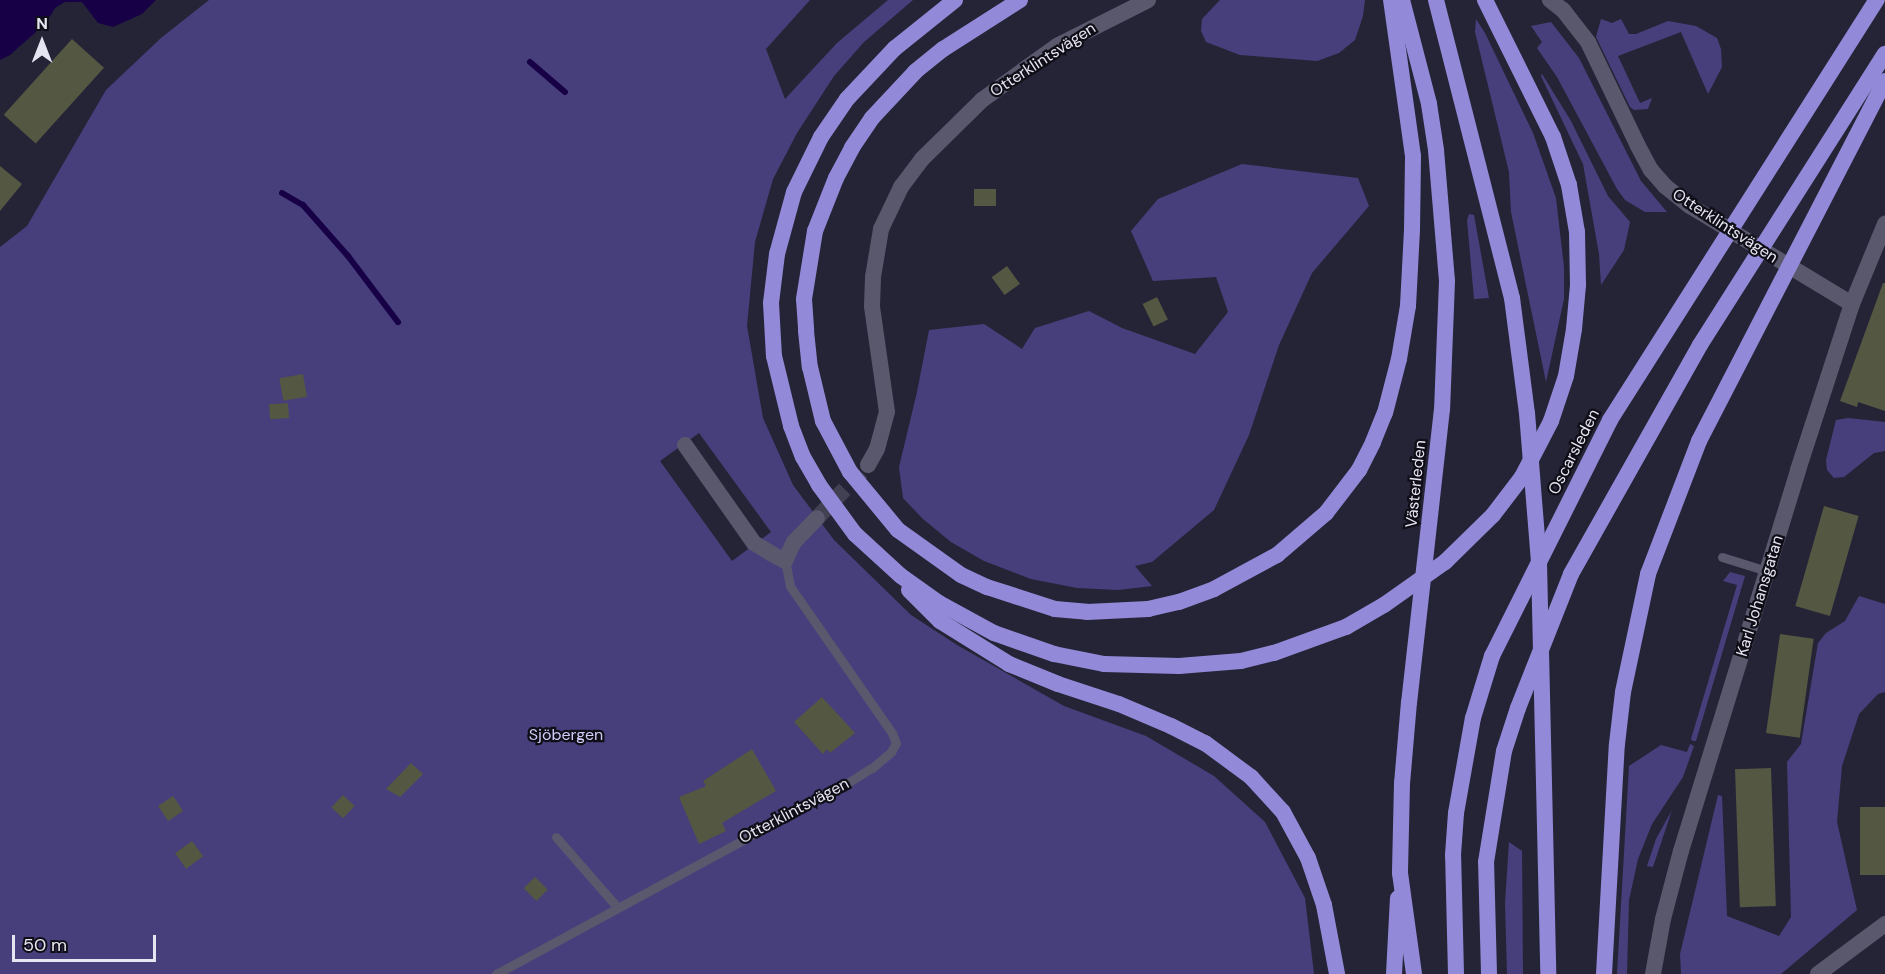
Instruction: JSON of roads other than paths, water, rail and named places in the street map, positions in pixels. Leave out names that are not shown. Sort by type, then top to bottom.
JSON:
[{"type":"highway","points":[[955,0],[920,26],[869,73],[821,136],[794,192],[777,254],[772,295],[772,334],[780,391],[803,456],[828,499],[855,534],[901,576],[969,620],[1021,644],[1054,654],[1104,664],[1179,666],[1241,661],[1311,641],[1367,615],[1445,562],[1493,515],[1522,477],[1542,441],[1566,376],[1575,329],[1578,285],[1576,232],[1569,185],[1553,137],[1485,0]]},
{"type":"highway","points":[[1020,0],[943,49],[915,72],[872,118],[852,148],[836,178],[815,231],[804,299],[810,367],[823,421],[850,472],[898,530],[961,575],[1016,598],[1055,609],[1118,612],[1148,609],[1179,602],[1214,589],[1277,555],[1326,513],[1359,470],[1386,413],[1400,359],[1408,306],[1413,156],[1410,63],[1391,0]]},
{"type":"highway","name":"Västerleden","points":[[1402,0],[1410,63],[1436,150],[1447,281],[1442,409],[1402,783],[1400,873],[1414,974]]},
{"type":"highway","points":[[1436,0],[1452,52],[1512,298],[1527,413],[1539,563],[1548,974]]},
{"type":"highway","name":"Oscarsleden","points":[[1456,974],[1453,855],[1456,813],[1473,718],[1492,656],[1610,420],[1877,0]]},
{"type":"highway","points":[[1489,974],[1486,862],[1504,751],[1518,708],[1571,574],[1700,345],[1885,54]]},
{"type":"highway","points":[[1604,974],[1621,713],[1634,630],[1648,574],[1699,441],[1885,81]]},
{"type":"highway","points":[[901,576],[913,596],[940,621],[1009,664],[1058,684],[1119,704],[1171,726],[1205,743],[1251,777],[1283,812],[1311,865],[1324,905],[1338,974]]},
{"type":"highway","points":[[1546,872],[1554,974]]},
{"type":"highway","points":[[1394,974],[1394,937],[1400,873]]},
{"type":"street","name":"Otterklintsvägen","points":[[868,465],[877,449],[887,412],[872,306],[873,277],[881,229],[901,187],[949,131],[982,100],[1020,71],[1066,41],[1148,0]]},
{"type":"street","name":"Otterklintsvägen","points":[[1550,0],[1563,10],[1588,42],[1651,170],[1665,186],[1690,206],[1852,304]]},
{"type":"street","name":"Karl Johansgatan","points":[[1653,974],[1663,918],[1681,851],[1767,571],[1852,304],[1885,224]]},
{"type":"street","points":[[685,445],[754,543],[785,561],[794,543],[817,518]]},
{"type":"street","points":[[1818,974],[1885,924]]},
{"type":"lane","points":[[1722,557],[1767,571]]},
{"type":"lane","name":"Otterklintsvägen","points":[[496,974],[872,768],[894,747],[895,738],[884,719],[790,586],[785,561]]},
{"type":"lane","points":[[556,837],[617,907]]},
{"type":"waterway","points":[[530,62],[565,92]]},
{"type":"waterway","points":[[282,193],[303,205],[348,256],[398,322]]},
{"type":"tunnel","points":[[817,518],[868,465]]},
{"type":"park label","name":"Sjöbergen","points":[[566,735]]}]
